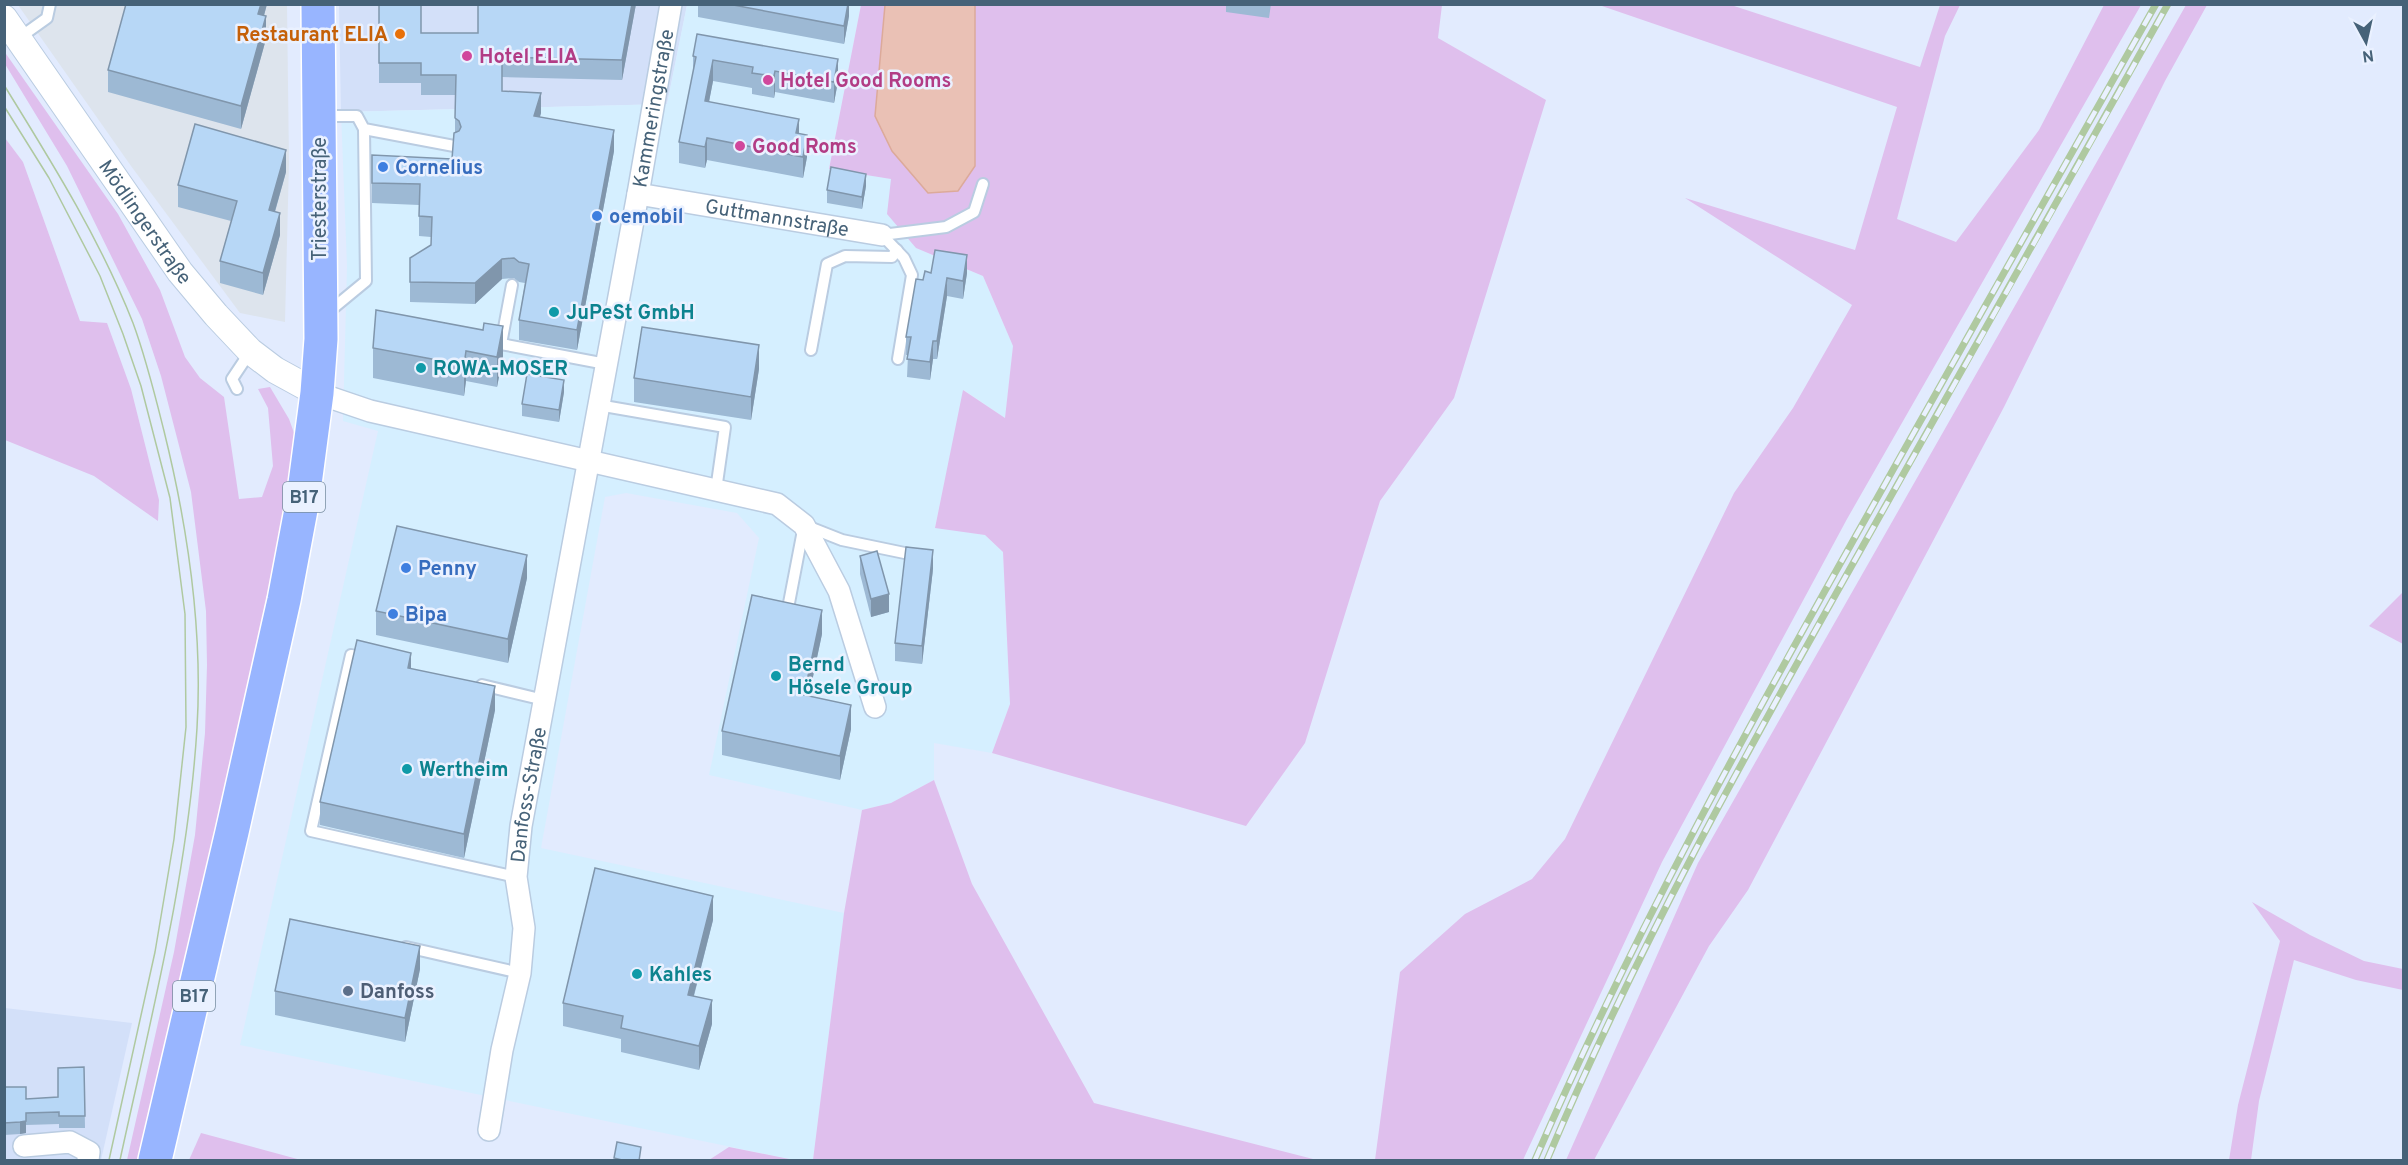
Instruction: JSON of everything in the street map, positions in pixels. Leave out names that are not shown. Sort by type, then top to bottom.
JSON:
[{"type":"main road","name":"Triesterstraße","points":[[317,393],[320,319],[318,4]]},
{"type":"main road","name":"B17","points":[[155,1161],[230,844],[284,600],[303,499],[317,393]]},
{"type":"street","name":"Kammeringstraße","points":[[587,461],[638,194],[671,4]]},
{"type":"street","name":"Mödlingerstraße","points":[[12,29],[180,272],[216,315],[250,351],[275,370],[317,393]]},
{"type":"street","name":"Guttmannstraße","points":[[638,194],[889,243]]},
{"type":"street","points":[[317,393],[370,411],[777,504],[804,525],[839,591],[875,707]]},
{"type":"street","name":"Danfoss-Straße","points":[[489,1130],[502,1050],[520,973],[524,928],[516,877],[521,826],[587,461]]},
{"type":"street","points":[[24,1146],[70,1142],[89,1152],[88,1161]]},
{"type":"lane","points":[[12,29],[47,18],[50,4]]},
{"type":"lane","points":[[319,116],[357,116],[364,129],[366,281],[320,319]]},
{"type":"lane","points":[[364,129],[454,146]]},
{"type":"lane","points":[[889,243],[946,227],[974,212],[983,184]]},
{"type":"lane","points":[[811,350],[827,264],[845,255],[892,257],[889,243]]},
{"type":"lane","points":[[889,243],[904,258],[912,275],[898,359]]},
{"type":"lane","points":[[512,285],[501,344],[606,364]]},
{"type":"lane","points":[[237,389],[232,379],[250,351]]},
{"type":"lane","points":[[598,405],[725,428],[716,490]]},
{"type":"lane","points":[[789,603],[804,525],[842,540],[925,558]]},
{"type":"lane","points":[[373,660],[351,655],[311,831],[516,877]]},
{"type":"lane","points":[[476,684],[544,699]]},
{"type":"lane","points":[[397,945],[520,973]]},
{"type":"shaded area","points":[[18,5],[287,5],[289,163],[285,322],[240,313],[131,166]]},
{"type":"shaded area","points":[[339,5],[687,5],[667,104],[341,112]]},
{"type":"shaded area","points":[[687,5],[861,5],[829,168],[891,179],[916,248],[983,276],[1013,346],[1005,418],[964,390],[935,527],[985,535],[1003,552],[1010,704],[992,753],[934,743],[934,780],[891,803],[862,810],[709,775],[759,538],[737,513],[626,493],[605,497],[541,848],[844,913],[813,1160],[794,1160],[240,1045],[378,431],[343,421],[347,266],[341,112],[667,104]]},
{"type":"shaded area","points":[[861,5],[1442,5],[1438,38],[1546,100],[1454,398],[1380,501],[1305,743],[1246,826],[992,753],[1010,704],[1003,552],[985,535],[935,528],[963,390],[1005,418],[1013,346],[983,276],[916,248],[887,214],[891,179],[829,169]]},
{"type":"shaded area","points":[[885,5],[975,5],[975,166],[958,191],[928,193],[892,151],[875,116]]},
{"type":"shaded area","points":[[1599,5],[1731,5],[1920,67],[1940,5],[1960,5],[1945,36],[1897,219],[1956,242],[2039,130],[2104,5],[2141,5],[1847,519],[1662,862],[1523,1160],[1375,1160],[1400,972],[1465,914],[1532,879],[1565,839],[1734,493],[1793,408],[1852,305],[1685,198],[1855,250],[1897,107]]},
{"type":"shaded area","points":[[2186,5],[2207,5],[2165,81],[2004,407],[1748,890],[1709,946],[1594,1160],[1566,1160],[1698,863]]},
{"type":"shaded area","points":[[4,51],[118,214],[160,290],[185,357],[200,378],[224,397],[239,499],[262,497],[273,466],[268,408],[258,389],[270,387],[289,419],[297,441],[285,510],[218,827],[143,1160],[127,1160],[174,952],[195,835],[205,733],[206,611],[191,492],[161,376],[142,319],[67,166],[5,64]]},
{"type":"shaded area","points":[[5,138],[23,162],[80,321],[107,323],[131,389],[159,500],[158,521],[94,476],[5,440]]},
{"type":"shaded area","points":[[2403,592],[2403,644],[2369,626]]},
{"type":"shaded area","points":[[934,780],[972,884],[1094,1103],[1317,1160],[813,1160],[844,913],[862,810],[891,803]]},
{"type":"shaded area","points":[[2252,902],[2310,935],[2364,961],[2403,969],[2403,990],[2356,980],[2294,960],[2259,1101],[2251,1160],[2229,1160],[2238,1105],[2280,941]]},
{"type":"shaded area","points":[[5,1008],[132,1023],[101,1160],[5,1160]]},
{"type":"shaded area","points":[[201,1133],[301,1160],[189,1160]]},
{"type":"shaded area","points":[[729,1147],[794,1160],[709,1160]]},
{"type":"building","points":[[126,4],[261,4],[258,14],[266,16],[241,106],[108,70]]},
{"type":"building","points":[[379,4],[421,4],[421,33],[478,33],[478,4],[632,4],[622,60],[502,57],[502,91],[541,93],[534,116],[614,130],[577,330],[519,320],[529,264],[519,262],[514,258],[502,259],[475,283],[410,282],[410,258],[431,245],[432,217],[419,216],[420,184],[372,183],[372,155],[452,159],[454,133],[461,127],[455,118],[456,75],[421,75],[421,63],[379,63]]},
{"type":"building","points":[[728,4],[848,4],[844,26]]},
{"type":"building","points":[[697,34],[838,59],[834,82],[775,71],[774,76],[752,73],[753,67],[713,60],[705,101],[799,119],[796,133],[807,135],[803,157],[707,138],[705,147],[679,142],[696,57],[693,56]]},
{"type":"building","points":[[195,124],[286,150],[269,210],[280,213],[263,273],[220,261],[237,201],[178,185]]},
{"type":"building","points":[[831,167],[866,174],[862,197],[827,190]]},
{"type":"building","points":[[935,250],[967,255],[963,281],[947,278],[937,341],[933,341],[930,362],[907,359],[911,337],[906,337],[916,279],[923,280],[925,271],[931,273]]},
{"type":"building","points":[[376,310],[483,330],[484,323],[503,326],[497,357],[466,351],[464,365],[373,348]]},
{"type":"building","points":[[642,327],[759,345],[751,397],[634,378]]},
{"type":"building","points":[[527,374],[564,380],[559,410],[522,404]]},
{"type":"building","points":[[397,526],[527,555],[508,639],[376,611]]},
{"type":"building","points":[[906,547],[933,550],[922,646],[895,643]]},
{"type":"building","points":[[877,551],[889,594],[871,599],[860,556]]},
{"type":"building","name":"Bernd Hösele Group","points":[[752,595],[822,610],[804,695],[851,705],[840,756],[722,731]]},
{"type":"building","name":"Wertheim","points":[[357,640],[411,653],[408,668],[495,686],[464,834],[320,802]]},
{"type":"building","name":"Kahles","points":[[595,868],[713,896],[688,995],[712,1000],[699,1046],[621,1028],[623,1016],[563,1003]]},
{"type":"building","name":"Danfoss","points":[[290,919],[420,946],[405,1018],[275,991]]},
{"type":"building","points":[[84,1067],[85,1116],[59,1116],[59,1112],[26,1113],[26,1121],[4,1123],[4,1087],[26,1087],[26,1099],[58,1097],[58,1068]]},
{"type":"building","points":[[617,1142],[641,1147],[639,1161],[614,1158]]},
{"type":"tram line","points":[[4,85],[90,231],[133,323],[150,377],[173,468],[192,578],[198,653],[198,691],[197,728],[186,837],[156,999],[120,1160]]},
{"type":"tram line","points":[[4,106],[49,178],[100,276],[123,334],[141,386],[170,498],[185,614],[186,727],[174,839],[155,952],[109,1160]]},
{"type":"railway","points":[[1535,1160],[1611,995],[1692,834],[1823,595],[2156,4]]},
{"type":"railway","points":[[1547,1160],[1618,1004],[1735,776],[2168,4]]},
{"type":"place","name":"Restaurant ELIA","points":[[400,34]]},
{"type":"place","name":"Hotel ELIA","points":[[467,56]]},
{"type":"place","name":"Hotel Good Rooms","points":[[768,80]]},
{"type":"place","name":"Good Roms","points":[[740,146]]},
{"type":"place","name":"Cornelius","points":[[383,167]]},
{"type":"place","name":"oemobil","points":[[597,216]]},
{"type":"place","name":"JuPeSt GmbH","points":[[554,312]]},
{"type":"place","name":"ROWA-MOSER","points":[[421,368]]},
{"type":"place","name":"Penny","points":[[406,568]]},
{"type":"place","name":"Bipa","points":[[393,614]]},
{"type":"place","name":"Bernd Hösele Group","points":[[776,676]]},
{"type":"place","name":"Wertheim","points":[[407,769]]},
{"type":"place","name":"Kahles","points":[[637,974]]},
{"type":"place","name":"Danfoss","points":[[348,991]]}]
